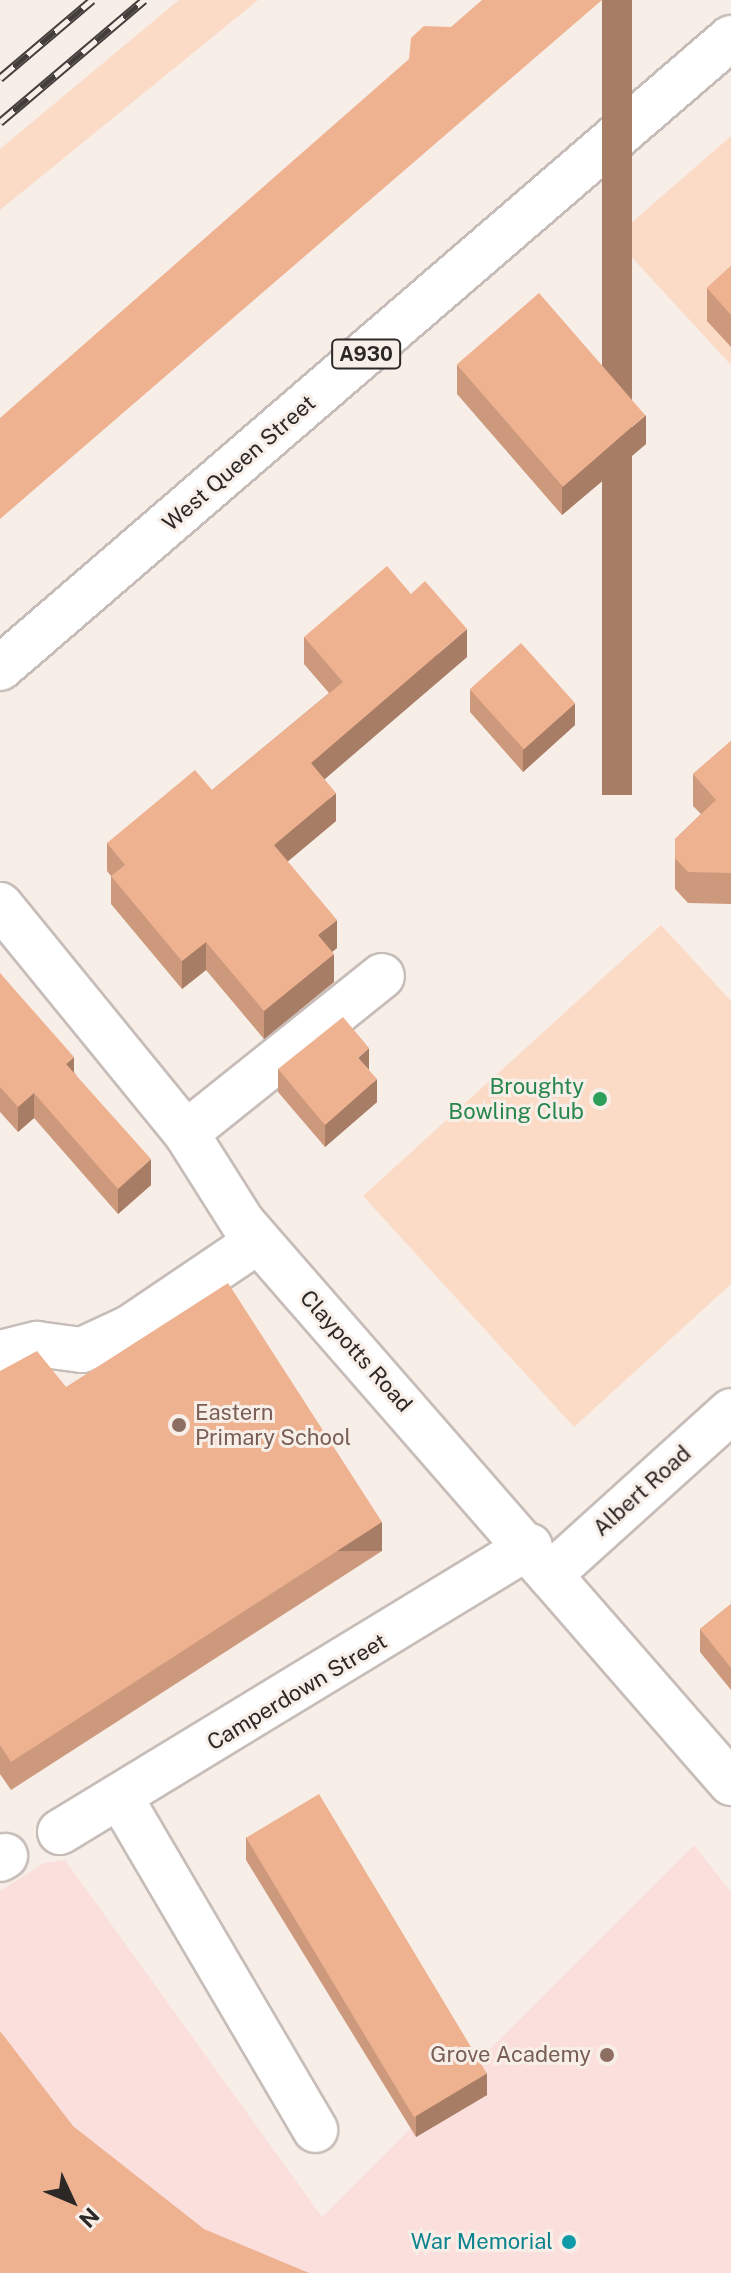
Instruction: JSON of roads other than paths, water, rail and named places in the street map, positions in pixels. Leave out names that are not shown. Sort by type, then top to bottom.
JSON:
[{"type":"main road","name":"West Queen Street","points":[[0,668],[731,38]]},
{"type":"main road","name":"Claypotts Road","points":[[0,905],[186,1133],[258,1241],[542,1559],[731,1783]]},
{"type":"main road","points":[[186,1133],[382,976]]},
{"type":"main road","points":[[0,1353],[37,1344],[82,1350],[131,1327],[258,1241]]},
{"type":"main road","name":"Albert Road","points":[[542,1559],[731,1411]]},
{"type":"main road","name":"Camperdown Street","points":[[60,1832],[542,1559]]},
{"type":"main road","points":[[120,1797],[315,2130]]},
{"type":"railway","points":[[0,78],[92,0]]},
{"type":"railway","points":[[0,122],[144,0]]},
{"type":"place","name":"Broughty Bowling Club","points":[[600,1099]]},
{"type":"place","name":"Eastern Primary School","points":[[179,1425]]},
{"type":"place","name":"Grove Academy","points":[[607,2055]]},
{"type":"place","name":"War Memorial","points":[[569,2242]]}]
